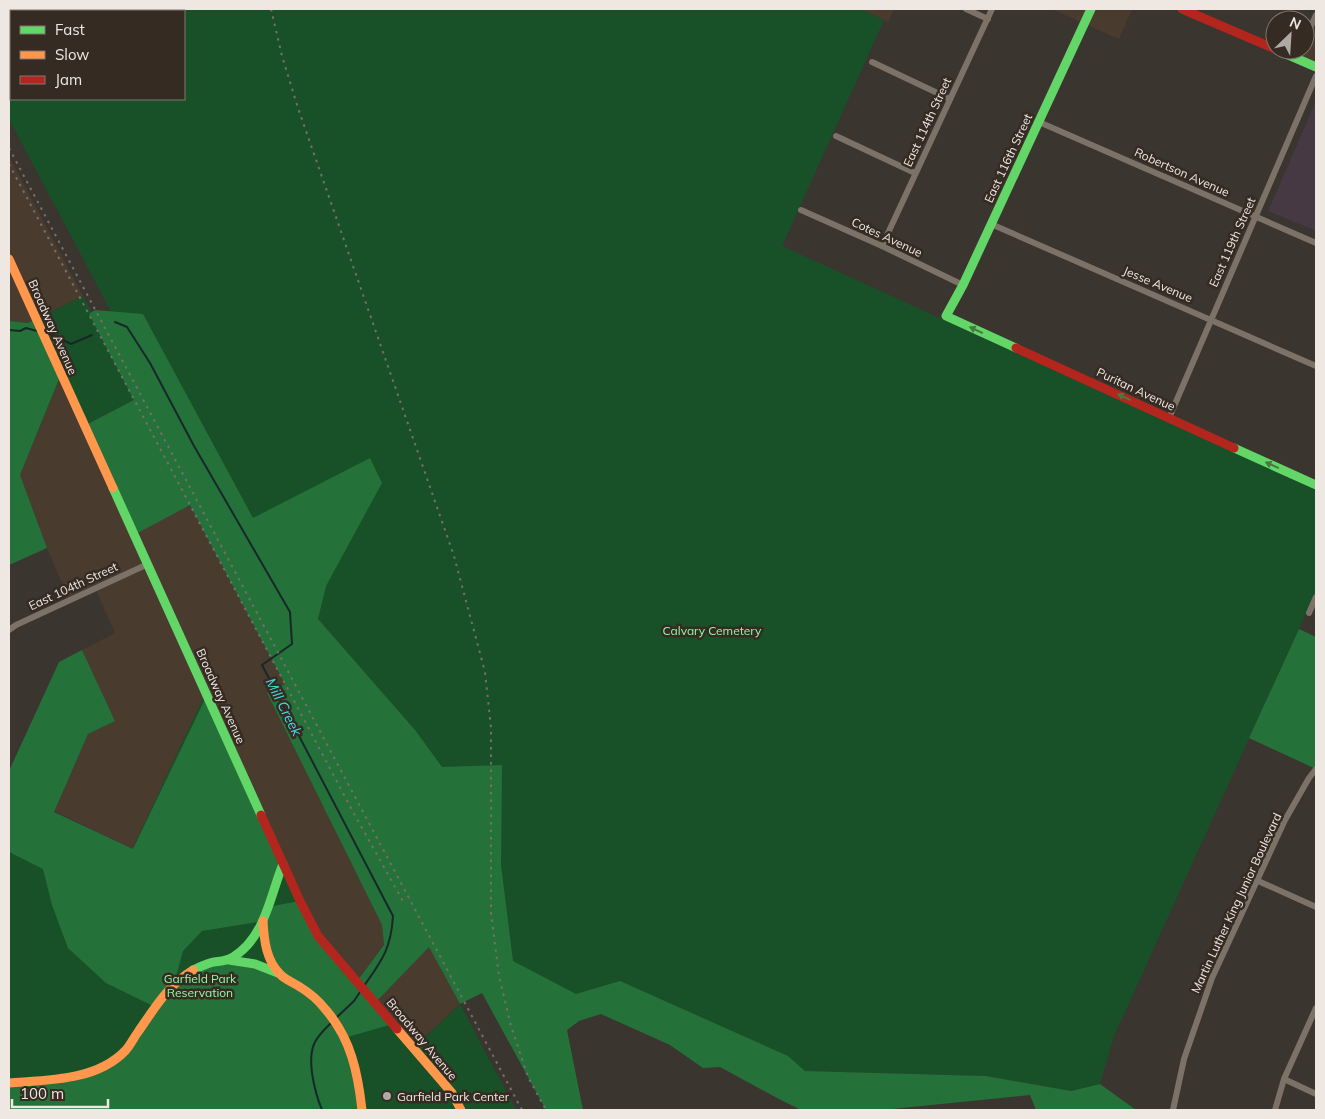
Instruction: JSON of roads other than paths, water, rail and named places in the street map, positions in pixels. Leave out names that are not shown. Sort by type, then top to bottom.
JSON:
[{"type":"street","points":[[966,9],[988,19]]},
{"type":"street","name":"East 114th Street","points":[[882,246],[992,9]]},
{"type":"street","name":"East 116th Street","points":[[946,316],[1092,9]]},
{"type":"street","points":[[1182,9],[1265,45]]},
{"type":"street","points":[[872,62],[950,99]]},
{"type":"street","name":"East 119th Street","points":[[1169,418],[1316,76]]},
{"type":"street","name":"Robertson Avenue","points":[[1039,122],[1316,243]]},
{"type":"street","points":[[836,136],[915,174]]},
{"type":"street","name":"Cotes Avenue","points":[[802,210],[962,285]]},
{"type":"street","name":"Jesse Avenue","points":[[991,224],[1316,366]]},
{"type":"street","name":"Broadway Avenue","points":[[9,259],[283,864],[318,936],[452,1093],[461,1110]]},
{"type":"street","name":"Puritan Avenue","points":[[946,316],[1316,485]]},
{"type":"street","name":"East 104th Street","points":[[9,630],[16,624],[148,564]]},
{"type":"street","points":[[1310,614],[1316,597]]},
{"type":"street","name":"Martin Luther King Junior Boulevard","points":[[1173,1110],[1184,1059],[1212,978],[1285,820],[1316,769]]},
{"type":"street","points":[[229,960],[243,951],[253,939],[263,920],[266,907],[283,864]]},
{"type":"street","points":[[1256,880],[1316,907]]},
{"type":"street","points":[[263,920],[266,952],[278,973]]},
{"type":"street","points":[[9,1083],[78,1076],[104,1066],[124,1051],[174,985],[195,968],[229,960],[254,964],[278,973],[306,990],[331,1017],[350,1049],[360,1082],[362,1110]]},
{"type":"street","points":[[1275,1110],[1284,1079],[1316,1008]]},
{"type":"street","points":[[1284,1079],[1316,1094]]},
{"type":"waterway","name":"Mill Creek","points":[[115,322],[127,327],[150,363],[194,446],[290,612],[292,644],[262,665],[393,916],[388,946],[376,969],[364,986]]},
{"type":"waterway","name":"Mill Creek","points":[[9,330],[20,331],[26,328],[37,331]]},
{"type":"waterway","name":"Mill Creek","points":[[46,333],[71,344],[92,335]]},
{"type":"waterway","name":"Mill Creek","points":[[336,1018],[354,1001],[360,992]]},
{"type":"waterway","name":"Mill Creek","points":[[322,1110],[314,1085],[311,1057],[315,1042],[333,1021]]},
{"type":"railway","points":[[271,9],[282,56],[298,108],[454,556],[485,672],[491,728],[491,913],[499,976],[511,1026],[528,1077],[546,1110]]},
{"type":"railway","points":[[9,148],[522,1110]]},
{"type":"railway","points":[[9,164],[352,810],[404,903]]},
{"type":"place","name":"Garfield Park Center","points":[[387,1096]]},
{"type":"park label","name":"Calvary Cemetery","points":[[712,630]]},
{"type":"park label","name":"Garfield Park Reservation","points":[[200,985]]}]
